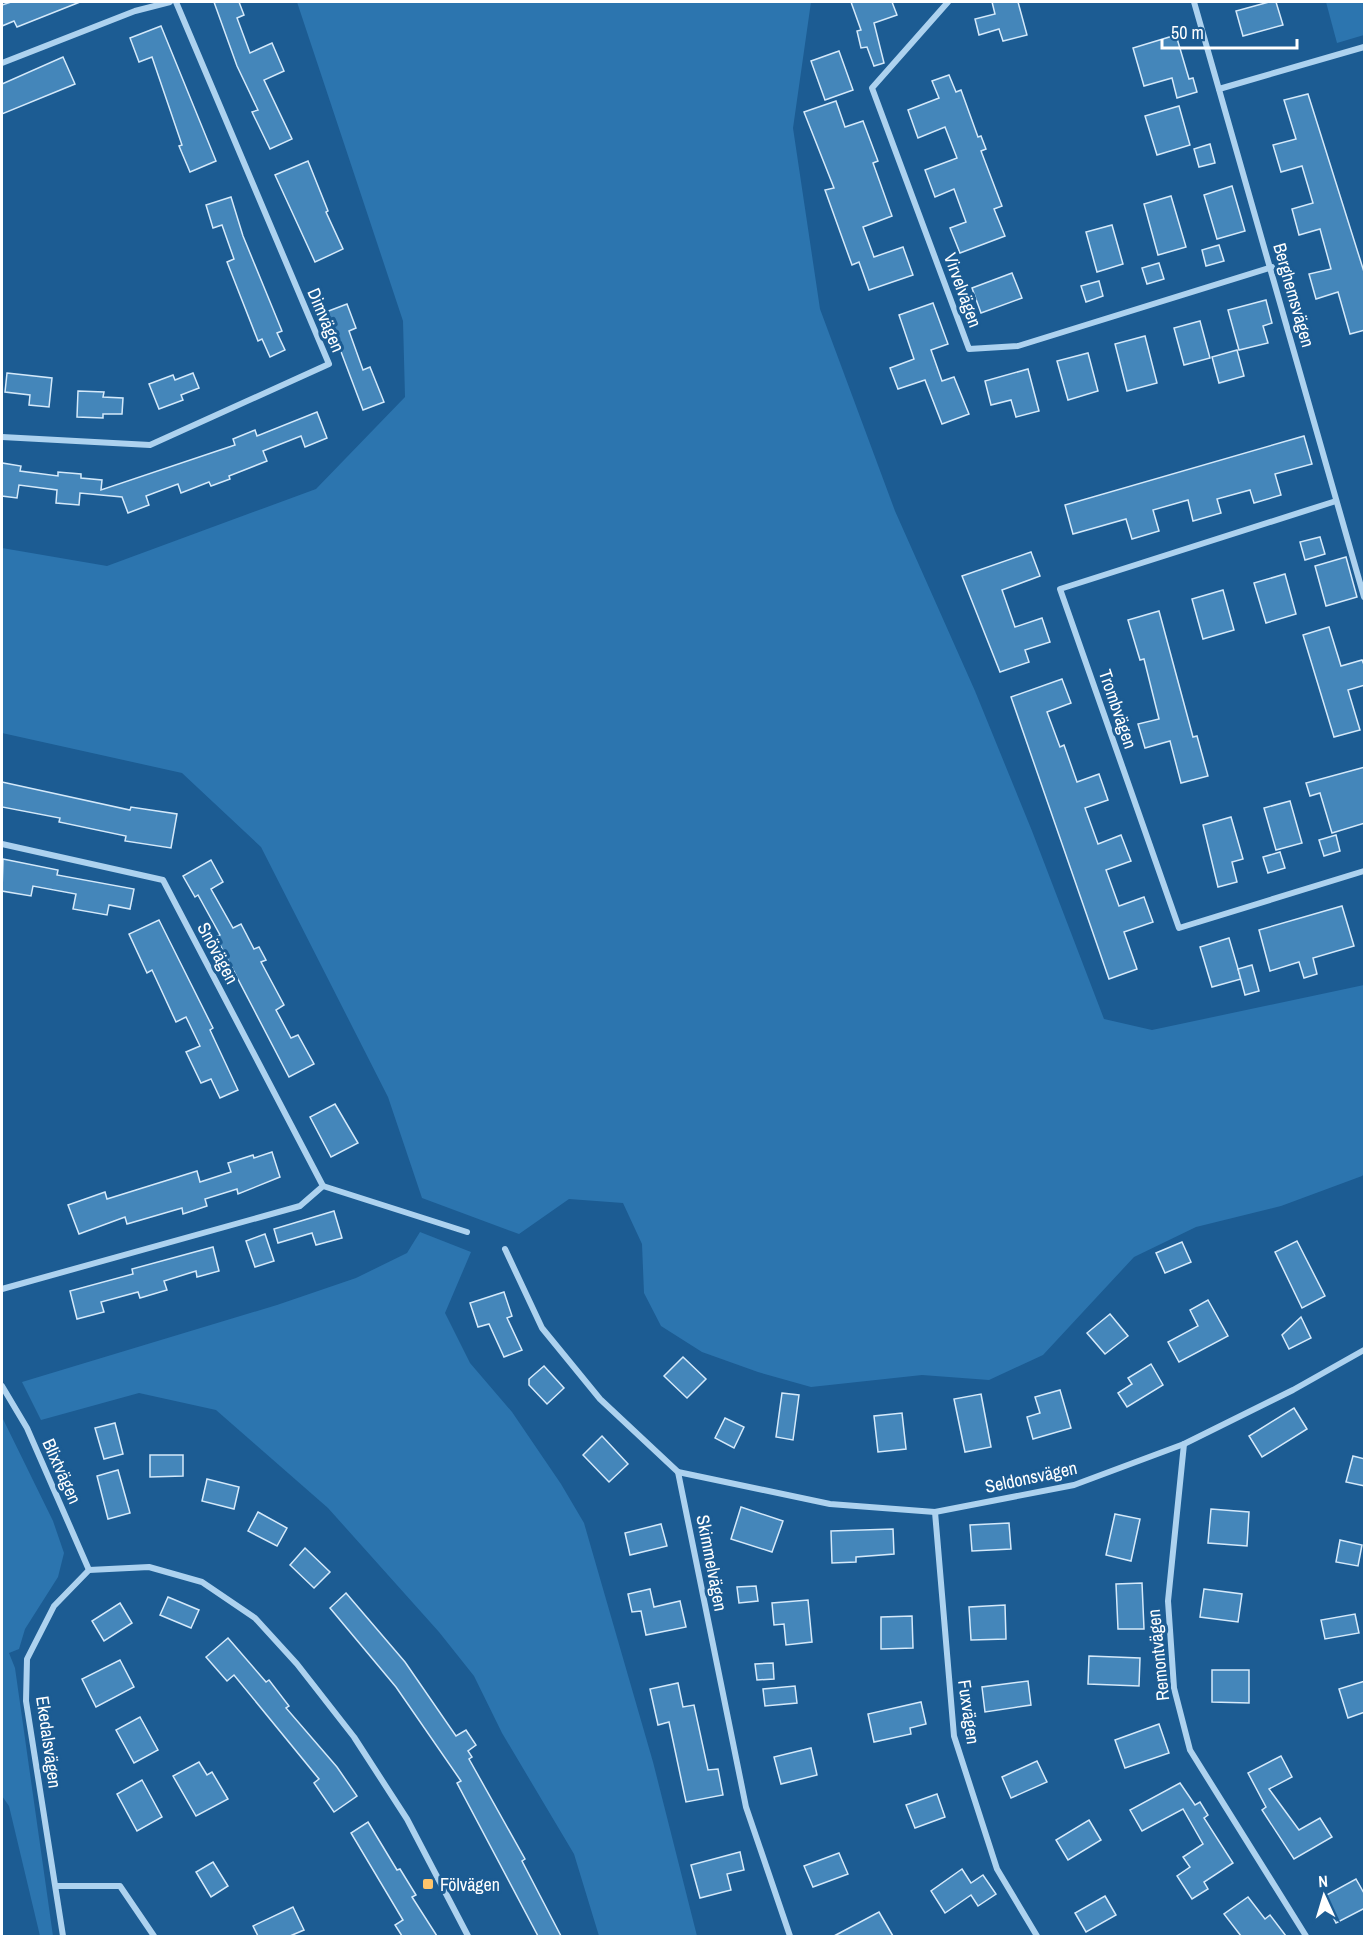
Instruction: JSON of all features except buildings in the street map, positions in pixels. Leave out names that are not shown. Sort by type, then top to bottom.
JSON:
[{"type":"street","points":[[2,63],[135,11],[170,2]]},
{"type":"street","name":"Dimvägen","points":[[2,436],[150,445],[329,364],[176,2]]},
{"type":"street","name":"Virvelvägen","points":[[948,2],[872,88],[969,349],[1018,346],[1272,267]]},
{"type":"street","name":"Berghemsvägen","points":[[1194,2],[1365,597]]},
{"type":"street","points":[[1219,89],[1365,46]]},
{"type":"street","name":"Trombvägen","points":[[1336,501],[1060,589],[1179,928],[1365,871]]},
{"type":"street","name":"Snövägen","points":[[2,844],[163,880],[323,1186]]},
{"type":"street","points":[[2,1289],[300,1206],[323,1186],[467,1232]]},
{"type":"street","points":[[505,1249],[542,1328],[600,1399],[678,1472]]},
{"type":"street","name":"Seldonsvägen","points":[[678,1472],[831,1504],[935,1512],[1074,1485],[1184,1444],[1293,1390],[1365,1350]]},
{"type":"street","name":"Blixtvägen","points":[[2,1386],[27,1428],[89,1570]]},
{"type":"street","name":"Remontvägen","points":[[1184,1444],[1168,1601],[1174,1688],[1190,1750],[1306,1936]]},
{"type":"street","name":"Skimmelvägen","points":[[678,1472],[746,1807],[790,1936]]},
{"type":"street","name":"Fuxvägen","points":[[935,1512],[954,1736],[998,1869],[1037,1936]]},
{"type":"street","points":[[89,1570],[149,1567],[202,1582],[255,1618],[297,1664],[354,1737],[406,1819],[468,1936]]},
{"type":"street","name":"Ekedalsvägen","points":[[63,1936],[26,1701],[27,1659],[54,1606],[89,1570]]},
{"type":"street","points":[[56,1886],[120,1886],[154,1936]]},
{"type":"shaded area","points":[[297,2],[811,2],[793,128],[820,309],[895,511],[975,691],[1032,831],[1104,1019],[1152,1030],[1364,985],[1364,1174],[1362,1176],[1281,1206],[1196,1227],[1134,1257],[1043,1355],[989,1380],[922,1375],[811,1387],[758,1372],[702,1352],[661,1326],[644,1293],[642,1244],[623,1203],[569,1199],[519,1234],[422,1198],[388,1097],[261,847],[182,773],[2,733],[2,548],[107,566],[316,489],[405,397],[403,321]]},
{"type":"shaded area","points":[[1326,2],[1364,2],[1364,35],[1337,43]]},
{"type":"shaded area","points":[[420,1232],[471,1252],[445,1313],[470,1363],[512,1412],[561,1484],[584,1523],[653,1762],[697,1936],[599,1936],[574,1854],[502,1733],[474,1676],[439,1632],[328,1508],[216,1410],[139,1393],[41,1420],[22,1382],[277,1305],[356,1278],[407,1253]]},
{"type":"shaded area","points":[[2,1417],[53,1521],[64,1553],[58,1577],[25,1629],[19,1649],[9,1653],[15,1668],[53,1936],[40,1936],[9,1806],[2,1796]]},
{"type":"place","name":"Fölvägen","points":[[428,1884]]}]
